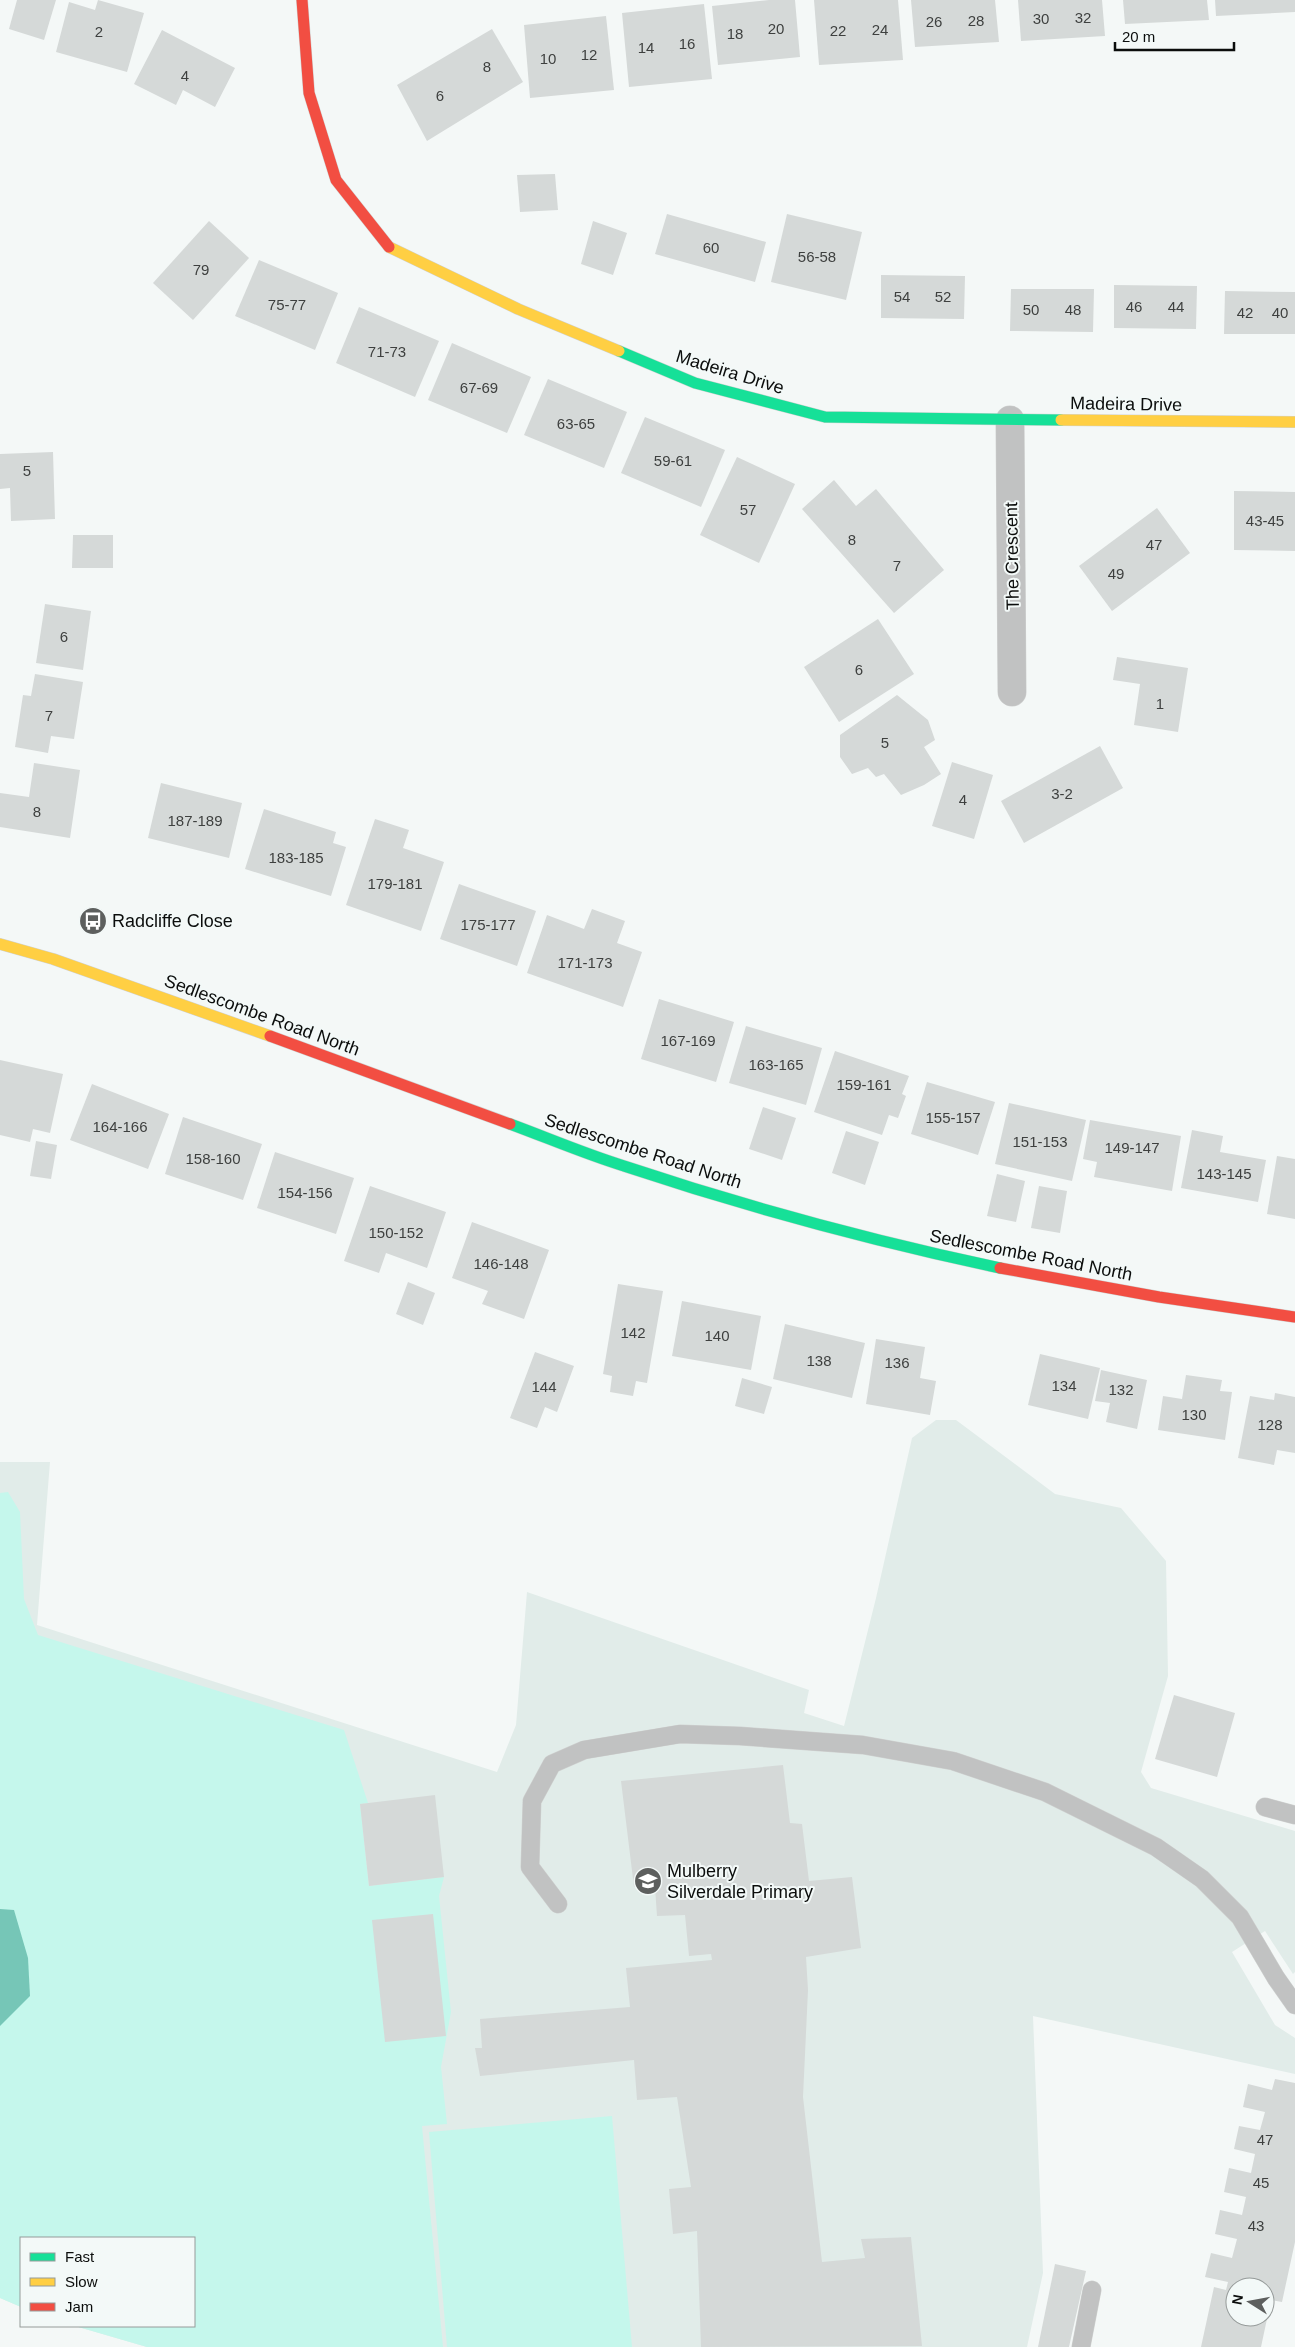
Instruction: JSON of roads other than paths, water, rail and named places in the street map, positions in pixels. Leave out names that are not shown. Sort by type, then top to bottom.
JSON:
[{"type":"main road","name":"Madeira Drive","points":[[302,0],[309,93],[336,180],[390,248],[518,309],[694,383],[825,417],[1295,422]]},
{"type":"main road","name":"Sedlescombe Road North","points":[[0,944],[53,959],[204,1012],[623,1166],[754,1206],[911,1249],[1012,1270],[1159,1297],[1295,1317]]},
{"type":"street","name":"The Crescent","points":[[1010,420],[1012,692]]},
{"type":"lane","points":[[558,1904],[530,1867],[532,1801],[552,1764],[584,1750],[680,1734],[740,1736],[863,1745],[953,1761],[1036,1789],[1156,1847],[1202,1879],[1240,1917],[1276,1978],[1295,2005]]},
{"type":"lane","points":[[1265,1807],[1295,1815]]},
{"type":"lane","points":[[1081,2347],[1092,2290]]},
{"type":"place","name":"Radcliffe Close","points":[[93,921]]},
{"type":"place","name":"Mulberry Silverdale Primary","points":[[648,1881]]}]
